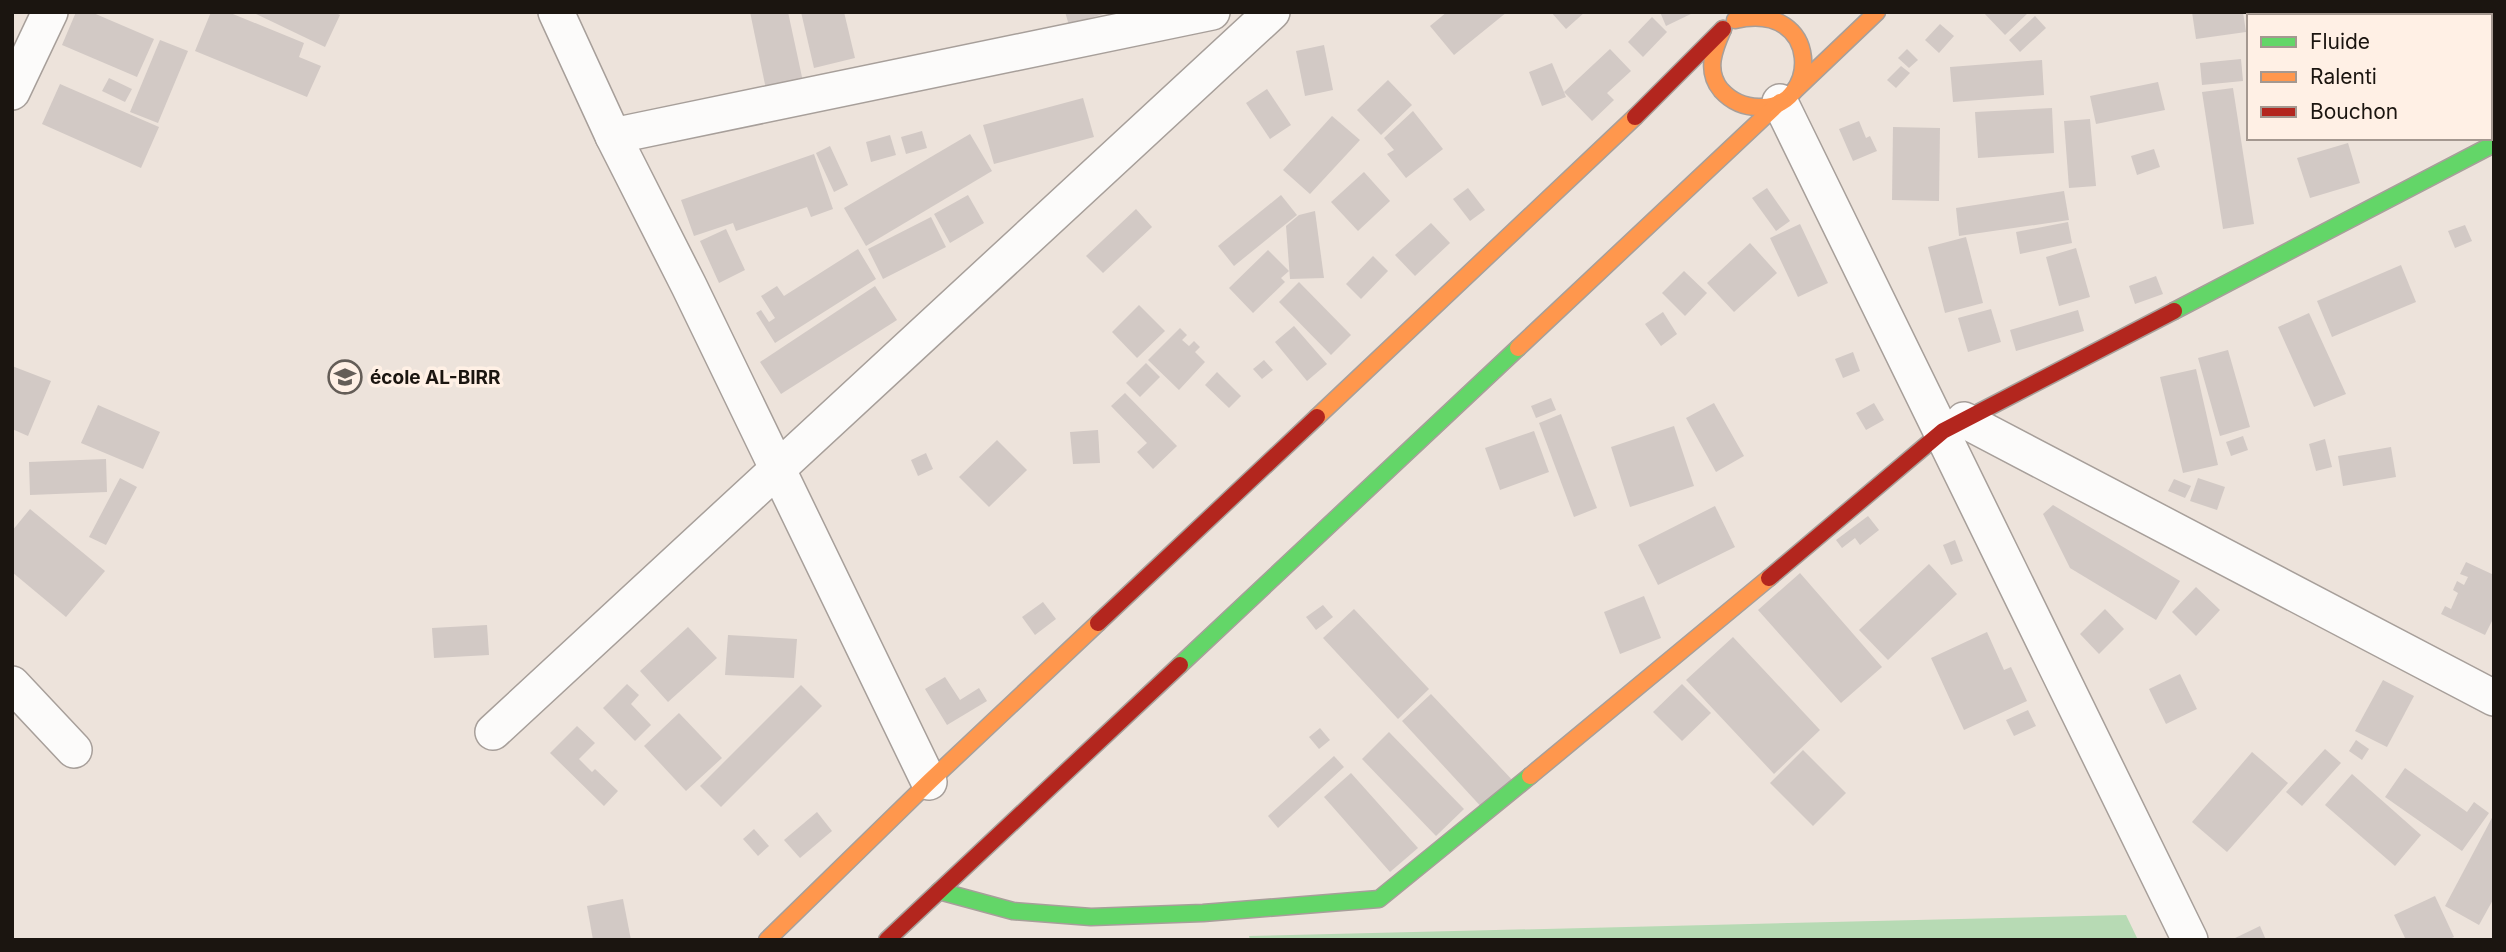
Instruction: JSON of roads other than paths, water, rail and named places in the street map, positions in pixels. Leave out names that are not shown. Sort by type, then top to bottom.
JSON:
[{"type":"street","points":[[12,92],[50,12]]},
{"type":"street","points":[[556,12],[613,136],[929,782]]},
{"type":"street","points":[[613,136],[1212,12]]},
{"type":"street","points":[[493,733],[1272,12]]},
{"type":"street","points":[[887,940],[1877,12]]},
{"type":"street","points":[[767,940],[929,782],[1646,107],[1734,19],[1763,15],[1778,19],[1790,27],[1799,39],[1804,52],[1804,67],[1800,81],[1786,98],[1766,107],[1737,104],[1716,84],[1712,70],[1713,48],[1734,19]]},
{"type":"street","points":[[1786,98],[1953,426],[2190,940]]},
{"type":"street","points":[[939,891],[1013,911],[1091,917],[1203,913],[1379,899],[1663,668],[1953,426],[2494,144]]},
{"type":"street","points":[[1953,426],[2494,698]]},
{"type":"street","points":[[12,684],[74,750]]},
{"type":"place","name":"école AL-BIRR","points":[[345,377]]}]
